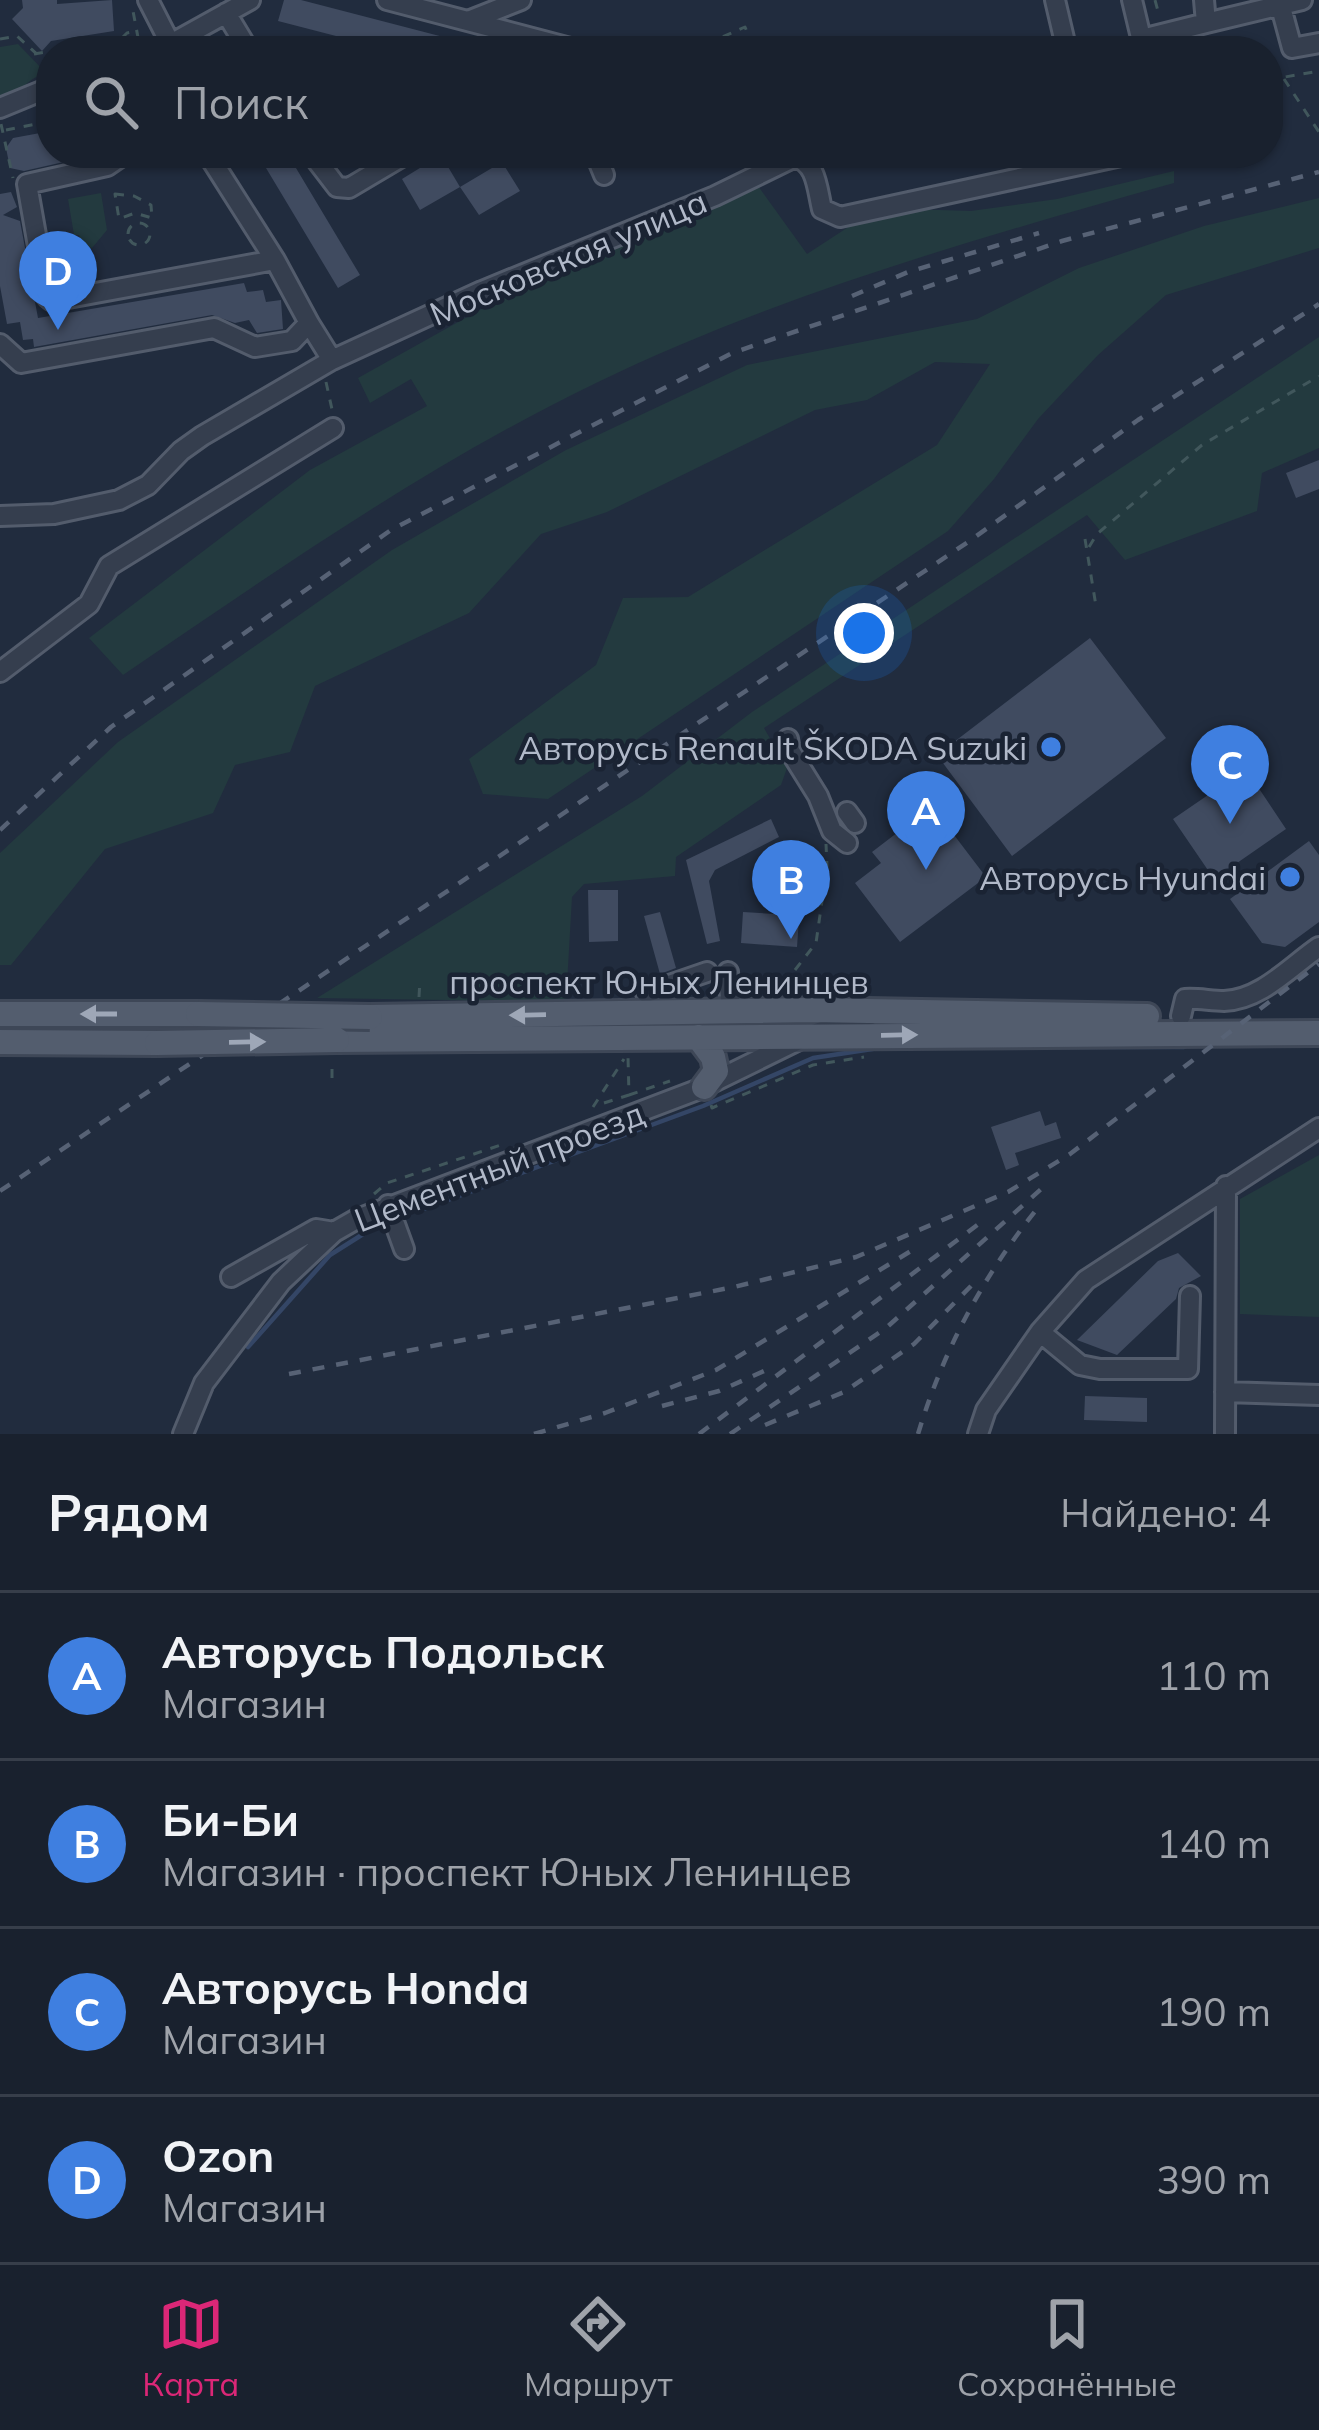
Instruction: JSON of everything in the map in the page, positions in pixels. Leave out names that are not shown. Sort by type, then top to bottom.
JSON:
[{"type":"main road","name":"проспект Юных Ленинцев","points":[[0,1014],[370,1016],[813,1010],[1319,1017]]},
{"type":"main road","name":"проспект Юных Ленинцев","points":[[0,1042],[335,1047],[698,1036],[1319,1033]]},
{"type":"main road","points":[[698,1036],[713,1057],[716,1071],[700,1090]]},
{"type":"street","points":[[148,0],[160,36]]},
{"type":"street","points":[[387,0],[523,36]]},
{"type":"street","points":[[469,21],[521,0]]},
{"type":"street","points":[[1055,0],[1063,36]]},
{"type":"street","points":[[1132,0],[1141,36]]},
{"type":"street","points":[[1204,0],[1206,23]]},
{"type":"street","points":[[1169,36],[1302,0]]},
{"type":"street","points":[[1280,3],[1292,48],[1319,43]]},
{"type":"street","points":[[184,36],[241,4],[246,36]]},
{"type":"street","points":[[0,108],[36,94]]},
{"type":"street","points":[[98,168],[27,184],[47,297],[52,301],[275,260]]},
{"type":"street","points":[[217,168],[275,260],[327,363]]},
{"type":"street","points":[[322,168],[337,187],[349,188],[383,168]]},
{"type":"street","points":[[601,168],[604,175]]},
{"type":"street","name":"Московская улица","points":[[0,516],[53,514],[119,500],[148,485],[202,436],[327,363],[460,300],[772,168]]},
{"type":"street","name":"Московская улица","points":[[811,168],[822,209],[840,217],[1066,168]]},
{"type":"street","points":[[0,344],[21,363],[214,328],[255,347],[292,340],[308,323]]},
{"type":"street","points":[[0,673],[89,604],[109,566],[333,428]]},
{"type":"street","points":[[788,739],[796,782],[818,796],[839,837]]},
{"type":"street","points":[[1181,1016],[1184,998],[1227,1001],[1252,994],[1319,947]]},
{"type":"street","points":[[637,996],[718,972],[731,1012]]},
{"type":"street","points":[[807,1036],[813,1010]]},
{"type":"street","name":"Цементный проезд","points":[[182,1434],[204,1382],[281,1282],[334,1232],[388,1205],[700,1090],[807,1036],[880,1012]]},
{"type":"street","points":[[978,1434],[986,1410],[1040,1332],[1085,1280],[1319,1128]]},
{"type":"street","points":[[1225,1434],[1226,1186]]},
{"type":"street","points":[[388,1205],[404,1249]]},
{"type":"street","points":[[231,1277],[316,1228],[334,1232]]},
{"type":"street","points":[[1040,1332],[1080,1365],[1100,1370],[1188,1369],[1190,1296]]},
{"type":"street","points":[[1225,1392],[1319,1394]]},
{"type":"path","points":[[131,0],[138,36]]},
{"type":"path","points":[[725,36],[746,27],[749,36]]},
{"type":"path","points":[[128,36],[137,31]]},
{"type":"path","points":[[0,39],[17,36],[34,54]]},
{"type":"path","points":[[1319,71],[1284,79],[1319,132]]},
{"type":"path","points":[[24,118],[25,126]]},
{"type":"path","points":[[2,131],[36,124]]},
{"type":"path","points":[[0,146],[4,139]]},
{"type":"path","points":[[0,180],[10,178],[21,184]]},
{"type":"path","points":[[115,194],[134,196],[151,205],[152,218],[135,213],[119,220],[115,194]]},
{"type":"path","points":[[327,363],[333,428]]},
{"type":"path","points":[[1089,547],[1096,534],[1202,445],[1319,376]]},
{"type":"path","points":[[1085,539],[1096,606]]},
{"type":"path","points":[[795,970],[816,943],[827,866],[824,850],[839,837]]},
{"type":"path","points":[[419,999],[420,979]]},
{"type":"path","points":[[616,982],[637,996]]},
{"type":"path","points":[[332,1078],[335,1047]]},
{"type":"path","points":[[593,1107],[628,1053]]},
{"type":"path","points":[[604,1103],[629,1095],[700,1090],[882,1054]]},
{"type":"path","points":[[628,1061],[629,1095]]},
{"type":"green space","points":[[18,44],[36,63],[36,77],[0,100],[0,47]]},
{"type":"green space","points":[[1174,171],[1174,183],[808,295],[596,383],[413,484],[123,675],[89,638],[310,470],[427,406],[411,379],[370,403],[358,378],[578,255],[758,186],[807,254],[856,222],[908,209],[971,211],[1057,199]]},
{"type":"green space","points":[[101,193],[107,230],[92,248],[83,246],[79,235],[74,235],[68,199]]},
{"type":"green space","points":[[1319,198],[1319,248],[1166,295],[1098,355],[1038,419],[948,531],[548,799],[483,794],[469,759],[596,665],[623,598],[688,597],[937,445],[990,364],[935,362],[867,400],[815,410],[607,512],[541,534],[469,613],[315,686],[290,752],[235,765],[213,813],[105,849],[11,965],[0,965],[0,853],[118,742],[392,550],[566,450],[747,365],[977,319],[1079,268],[1204,226]]},
{"type":"green space","points":[[1319,337],[1319,448],[1262,473],[1257,511],[1125,560],[1087,515],[764,728],[787,768],[781,785],[676,857],[675,876],[584,884],[572,897],[566,1002],[317,998],[642,796],[752,712]]},
{"type":"green space","points":[[1319,1155],[1319,1317],[1240,1314],[1240,1199]]},
{"type":"building","points":[[22,0],[57,0],[57,4],[112,0],[114,31],[36,36],[36,45],[12,19],[23,8]]},
{"type":"building","points":[[284,0],[301,0],[440,36],[336,36],[278,21]]},
{"type":"building","points":[[36,134],[37,168],[24,171],[10,168],[6,148],[13,138]]},
{"type":"building","points":[[266,168],[296,168],[360,275],[338,288]]},
{"type":"building","points":[[420,168],[449,168],[460,187],[420,210],[402,179]]},
{"type":"building","points":[[492,168],[506,168],[520,191],[479,215],[460,187]]},
{"type":"building","points":[[11,192],[17,207],[3,215],[20,221],[38,318],[244,283],[247,292],[263,290],[266,302],[281,300],[283,329],[257,333],[249,320],[235,323],[212,315],[34,347],[33,339],[23,340],[20,322],[7,324],[0,286],[0,194]]},
{"type":"building","points":[[1319,460],[1319,489],[1296,498],[1286,473]]},
{"type":"building","name":"Авторусь Renault ŠKODA Suzuki","points":[[1090,638],[1166,738],[1012,856],[937,755]]},
{"type":"building","points":[[1246,769],[1286,829],[1214,879],[1173,819]]},
{"type":"building","points":[[932,806],[986,877],[900,942],[855,883],[881,863],[872,852]]},
{"type":"building","points":[[771,819],[779,837],[715,870],[709,881],[720,941],[707,944],[686,860]]},
{"type":"building","name":"Авторусь Hyundai","points":[[1309,841],[1319,855],[1319,922],[1285,947],[1262,943],[1230,899]]},
{"type":"building","points":[[782,847],[804,849],[797,947],[741,943],[743,912],[774,914]]},
{"type":"building","points":[[588,890],[618,890],[618,941],[589,942]]},
{"type":"building","points":[[660,912],[676,968],[660,974],[644,916]]},
{"type":"building","points":[[1040,1111],[1045,1126],[1056,1122],[1061,1138],[1015,1153],[1019,1165],[1006,1170],[991,1127]]},
{"type":"building","points":[[1178,1253],[1201,1276],[1179,1288],[1176,1299],[1117,1355],[1077,1340],[1158,1261]]},
{"type":"building","points":[[1085,1396],[1147,1398],[1147,1422],[1084,1420]]},
{"type":"waterway","points":[[992,1047],[1184,1047]]},
{"type":"waterway","points":[[421,1210],[703,1106],[813,1058],[879,1048]]},
{"type":"waterway","points":[[248,1347],[330,1255],[368,1231]]},
{"type":"railway","points":[[0,830],[111,727],[391,530],[732,353],[1062,241],[1319,172]]},
{"type":"railway","points":[[852,296],[908,272],[1039,233]]},
{"type":"railway","points":[[0,1191],[968,542],[1138,420],[1319,304]]},
{"type":"railway","points":[[289,1374],[734,1287],[856,1257],[1008,1192],[1070,1154],[1319,964]]},
{"type":"railway","points":[[730,1434],[886,1328],[1049,1182]]},
{"type":"railway","points":[[918,1434],[967,1316],[1037,1209]]},
{"type":"railway","points":[[699,1434],[980,1223]]},
{"type":"railway","points":[[534,1434],[605,1413],[716,1370],[919,1246]]},
{"type":"railway","points":[[765,1425],[844,1392],[914,1344],[971,1286]]},
{"type":"railway","points":[[662,1406],[719,1391],[764,1371]]},
{"type":"place","name":"Ozon","points":[[58,330]]},
{"type":"place","name":"Авторусь Renault ŠKODA Suzuki","points":[[1051,747]]},
{"type":"place","name":"Авторусь Honda","points":[[1230,824]]},
{"type":"place","name":"Авторусь Подольск","points":[[926,870]]},
{"type":"place","name":"Авторусь Hyundai","points":[[1290,877]]},
{"type":"place","name":"Би-Би","points":[[791,939]]}]
